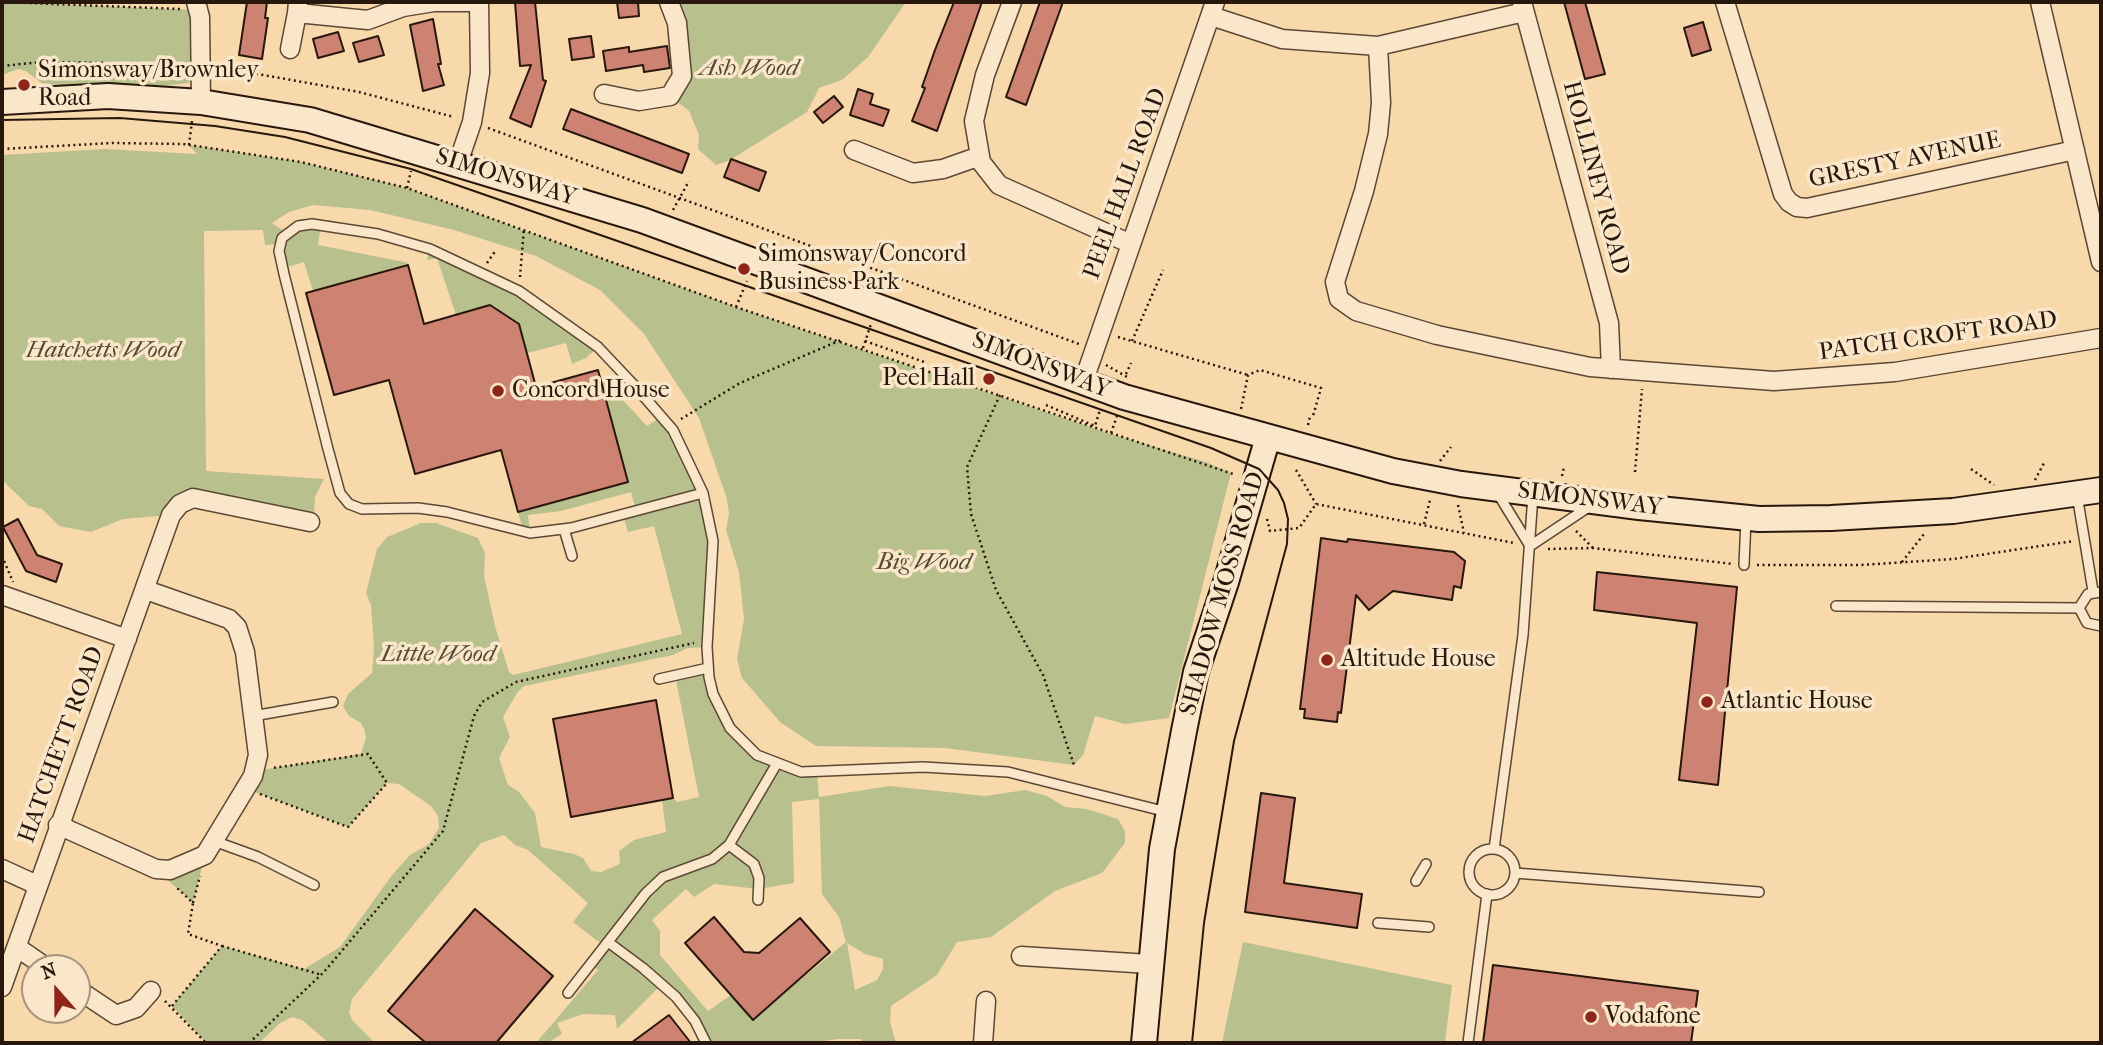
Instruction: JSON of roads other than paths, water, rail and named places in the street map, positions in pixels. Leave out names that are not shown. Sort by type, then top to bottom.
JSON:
[{"type":"street","points":[[290,49],[298,7],[368,20],[403,7],[435,2],[479,2],[480,73],[471,122],[458,163]]},
{"type":"street","points":[[604,94],[639,100],[670,96],[682,76],[677,23],[669,2]]},
{"type":"street","points":[[1012,2],[985,75],[974,121],[980,156],[999,185],[1131,244]]},
{"type":"street","name":"GRESTY AVENUE","points":[[1725,2],[1783,194],[1797,207],[1807,208],[2075,150]]},
{"type":"street","points":[[2040,2],[2101,262]]},
{"type":"street","points":[[197,6],[201,102]]},
{"type":"street","points":[[1213,9],[1282,38],[1378,46],[1523,7]]},
{"type":"street","name":"HOLLINEY ROAD","points":[[1523,7],[1609,323],[1611,369]]},
{"type":"street","name":"PEEL HALL ROAD","points":[[1083,383],[1213,9]]},
{"type":"street","name":"PATCH CROFT ROAD","points":[[1378,46],[1381,103],[1378,134],[1364,191],[1335,282],[1339,299],[1356,311],[1437,335],[1611,369],[1774,381],[1895,372],[2101,338]]},
{"type":"street","name":"SIMONSWAY","points":[[2,102],[107,96],[201,102],[310,120],[664,228],[870,301],[1083,383],[1268,438],[1393,471],[1534,494],[1746,517],[1831,518],[1953,511],[2089,492]]},
{"type":"street","points":[[854,150],[913,173],[943,169],[980,156]]},
{"type":"street","name":"SHADOW MOSS ROAD","points":[[1144,1043],[1162,849],[1196,671],[1226,582],[1268,438]]},
{"type":"street","name":"HATCHETT ROAD","points":[[2,987],[171,515],[180,504],[193,498],[310,522]]},
{"type":"street","points":[[58,825],[156,869],[170,870],[209,848],[247,789],[255,771],[258,755],[245,652],[237,627],[229,619],[146,590]]},
{"type":"street","name":"HATCHETT ROAD","points":[[2,595],[127,639]]},
{"type":"street","points":[[2,869],[37,885]]},
{"type":"street","points":[[18,948],[27,954]]},
{"type":"street","points":[[1021,956],[1150,964]]},
{"type":"street","points":[[91,998],[116,1015],[136,1008],[152,991]]},
{"type":"street","points":[[984,1043],[986,1001]]},
{"type":"lane","points":[[703,493],[565,529],[521,533],[447,512],[418,508],[362,509],[349,504],[340,493],[328,449],[282,268],[279,244],[293,229],[312,224],[378,234],[425,247],[519,291],[598,346],[670,426],[703,493],[713,541],[708,640],[708,668],[713,694],[730,728],[757,755],[776,765],[801,772],[923,767],[1008,772],[1170,813]]},
{"type":"lane","points":[[1494,488],[1530,546]]},
{"type":"lane","points":[[2089,492],[2085,539],[2097,592],[2083,598],[2079,608],[2087,623],[2101,626]]},
{"type":"lane","points":[[1494,849],[1523,635],[1534,494]]},
{"type":"lane","points":[[1530,546],[1598,502]]},
{"type":"lane","points":[[1744,565],[1746,517]]},
{"type":"lane","points":[[565,529],[572,556]]},
{"type":"lane","points":[[1836,606],[2079,608]]},
{"type":"lane","points":[[659,679],[708,668]]},
{"type":"lane","points":[[253,716],[333,702]]},
{"type":"lane","points":[[568,993],[646,893],[663,877],[712,859],[729,845],[776,765]]},
{"type":"lane","points":[[729,845],[754,864],[759,878],[758,900]]},
{"type":"lane","points":[[209,848],[258,857],[314,885]]},
{"type":"lane","points":[[1494,849],[1511,859],[1515,873],[1506,891],[1487,894],[1473,884],[1469,870],[1475,857],[1494,849]]},
{"type":"lane","points":[[1416,881],[1426,864]]},
{"type":"lane","points":[[1515,873],[1759,892]]},
{"type":"lane","points":[[1468,1043],[1487,894]]},
{"type":"lane","points":[[1378,923],[1429,927]]},
{"type":"lane","points":[[607,942],[634,960],[676,997],[695,1021],[706,1043]]},
{"type":"tram line","points":[[2,120],[120,118],[215,126],[285,137],[411,169],[1211,448],[1259,469],[1278,490],[1284,503],[1288,519],[1287,544],[1234,741],[1204,923],[1192,1043]]},
{"type":"place","name":"Simonsway/Brownley Road","points":[[24,85]]},
{"type":"place","name":"Simonsway/Concord Business Park","points":[[744,269]]},
{"type":"place","name":"Peel Hall","points":[[989,379]]},
{"type":"place","name":"Concord House","points":[[498,391]]},
{"type":"place","name":"Altitude House","points":[[1327,660]]},
{"type":"place","name":"Atlantic House","points":[[1707,702]]},
{"type":"place","name":"Vodafone","points":[[1591,1017]]},
{"type":"park label","name":"Ash Wood","points":[[749,69]]},
{"type":"park label","name":"Hatchetts Wood","points":[[103,351]]},
{"type":"park label","name":"Big Wood","points":[[924,563]]},
{"type":"park label","name":"Little Wood","points":[[438,655]]}]
